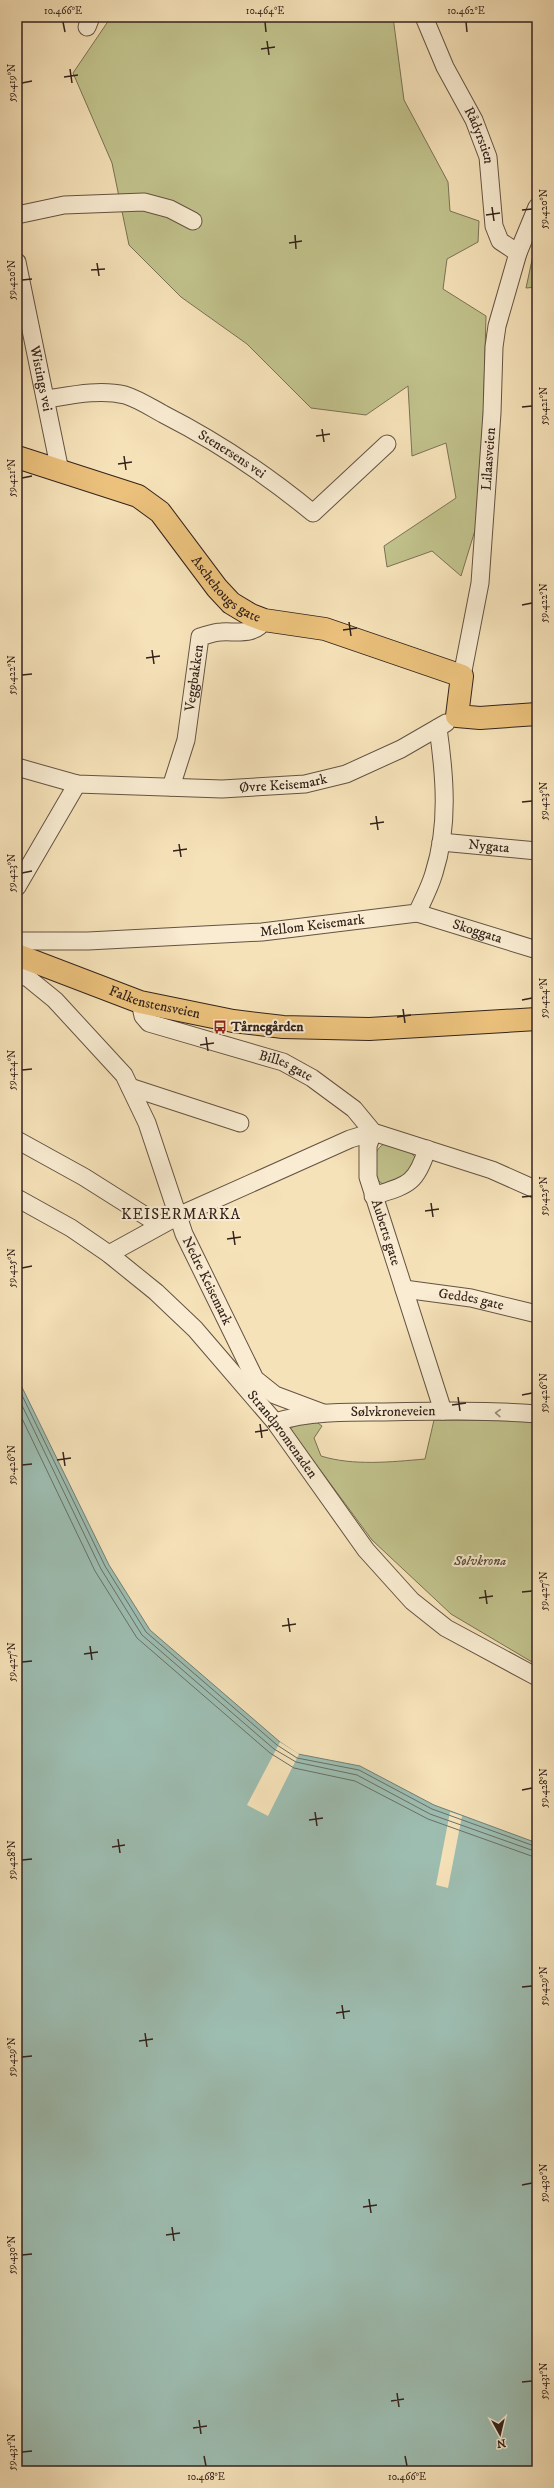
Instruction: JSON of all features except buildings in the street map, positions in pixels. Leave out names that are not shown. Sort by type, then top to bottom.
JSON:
[{"type":"main road","name":"Aschehougs gate","points":[[17,457],[123,490],[148,502],[164,517],[217,588],[231,603],[246,613],[264,620],[326,629],[462,676]]},
{"type":"main road","name":"Lilaasveien","points":[[457,716],[462,676]]},
{"type":"main road","points":[[457,716],[480,718],[537,714]]},
{"type":"main road","name":"Falkenstensveien","points":[[17,955],[140,1002],[233,1021],[325,1029],[370,1029],[537,1020]]},
{"type":"street","name":"Rådyrstien","points":[[424,17],[445,66],[474,120],[488,157],[494,226],[500,241],[518,253]]},
{"type":"street","points":[[17,215],[64,205],[144,202],[170,209],[193,221]]},
{"type":"street","name":"Lilaasveien","points":[[462,676],[480,583],[492,413],[494,347],[500,310],[518,253],[537,207]]},
{"type":"street","name":"Wistings vei","points":[[17,262],[47,399],[60,470]]},
{"type":"street","name":"Stenersens vei","points":[[47,399],[87,393],[108,392],[126,396],[193,429],[282,487],[313,513],[386,444]]},
{"type":"street","name":"Veggbakken","points":[[171,788],[186,740],[200,637],[220,632],[237,633],[253,630],[261,626],[264,620]]},
{"type":"street","name":"Øvre Keisemark","points":[[17,767],[77,784],[222,789],[271,787],[328,780],[367,765],[438,728],[457,716]]},
{"type":"street","points":[[417,913],[434,874],[441,842],[444,811],[443,765],[438,728]]},
{"type":"street","points":[[17,887],[77,784]]},
{"type":"street","name":"Nygata","points":[[441,842],[537,851]]},
{"type":"street","name":"Mellom Keisemark","points":[[17,941],[88,941],[262,932],[417,913]]},
{"type":"street","name":"Skoggata","points":[[417,913],[537,950]]},
{"type":"street","name":"Nedre Keisemark","points":[[17,974],[28,978],[55,1000],[124,1075],[147,1124],[178,1216],[230,1332],[255,1379],[275,1395],[323,1413]]},
{"type":"street","name":"Billes gate","points":[[140,1002],[143,1016],[149,1023],[283,1062],[312,1078],[354,1109],[373,1132]]},
{"type":"street","points":[[130,1087],[240,1123]]},
{"type":"street","points":[[109,1254],[178,1216],[296,1162],[350,1139],[373,1132],[492,1170],[537,1190]]},
{"type":"street","name":"Auberts gate","points":[[373,1132],[367,1158],[368,1177],[443,1411]]},
{"type":"street","points":[[17,1140],[84,1177],[160,1225]]},
{"type":"street","points":[[373,1196],[403,1186],[416,1178],[427,1149]]},
{"type":"street","name":"Strandpromenaden","points":[[17,1198],[71,1228],[109,1254],[156,1292],[195,1329],[275,1422],[366,1550],[412,1601],[446,1628],[537,1678]]},
{"type":"street","name":"Geddes gate","points":[[404,1289],[471,1298],[537,1314]]},
{"type":"street","name":"Sølvkroneveien","points":[[275,1422],[296,1416],[323,1413],[443,1411],[537,1414]]},
{"type":"green space","points":[[111,17],[393,17],[404,100],[448,182],[450,211],[479,221],[478,242],[447,259],[443,289],[486,316],[483,426],[476,527],[461,576],[432,551],[387,567],[384,546],[456,498],[446,443],[412,456],[408,386],[366,415],[311,408],[247,344],[181,297],[129,245],[112,163],[73,73]]},
{"type":"green space","points":[[537,242],[537,287],[526,288],[535,246]]},
{"type":"green space","points":[[384,1144],[410,1152],[416,1158],[414,1173],[386,1185],[380,1182],[374,1172],[373,1166],[376,1153]]},
{"type":"green space","name":"Sølvkrona","points":[[434,1420],[537,1421],[537,1665],[451,1614],[372,1540],[290,1429],[294,1426],[315,1421],[322,1426],[314,1438],[321,1456],[359,1462],[399,1461],[425,1459]]},
{"type":"water","points":[[17,1377],[109,1565],[150,1630],[280,1742],[298,1754],[360,1766],[434,1805],[537,1843],[537,2471],[17,2471]]},
{"type":"pier","points":[[280,1742],[299,1754],[268,1816],[247,1805]]},
{"type":"pier","points":[[450,1812],[462,1816],[448,1888],[436,1885]]},
{"type":"place","name":"Tårnegården","points":[[220,1027]]},
{"type":"district","name":"KEISERMARKA","points":[[181,1214]]}]
